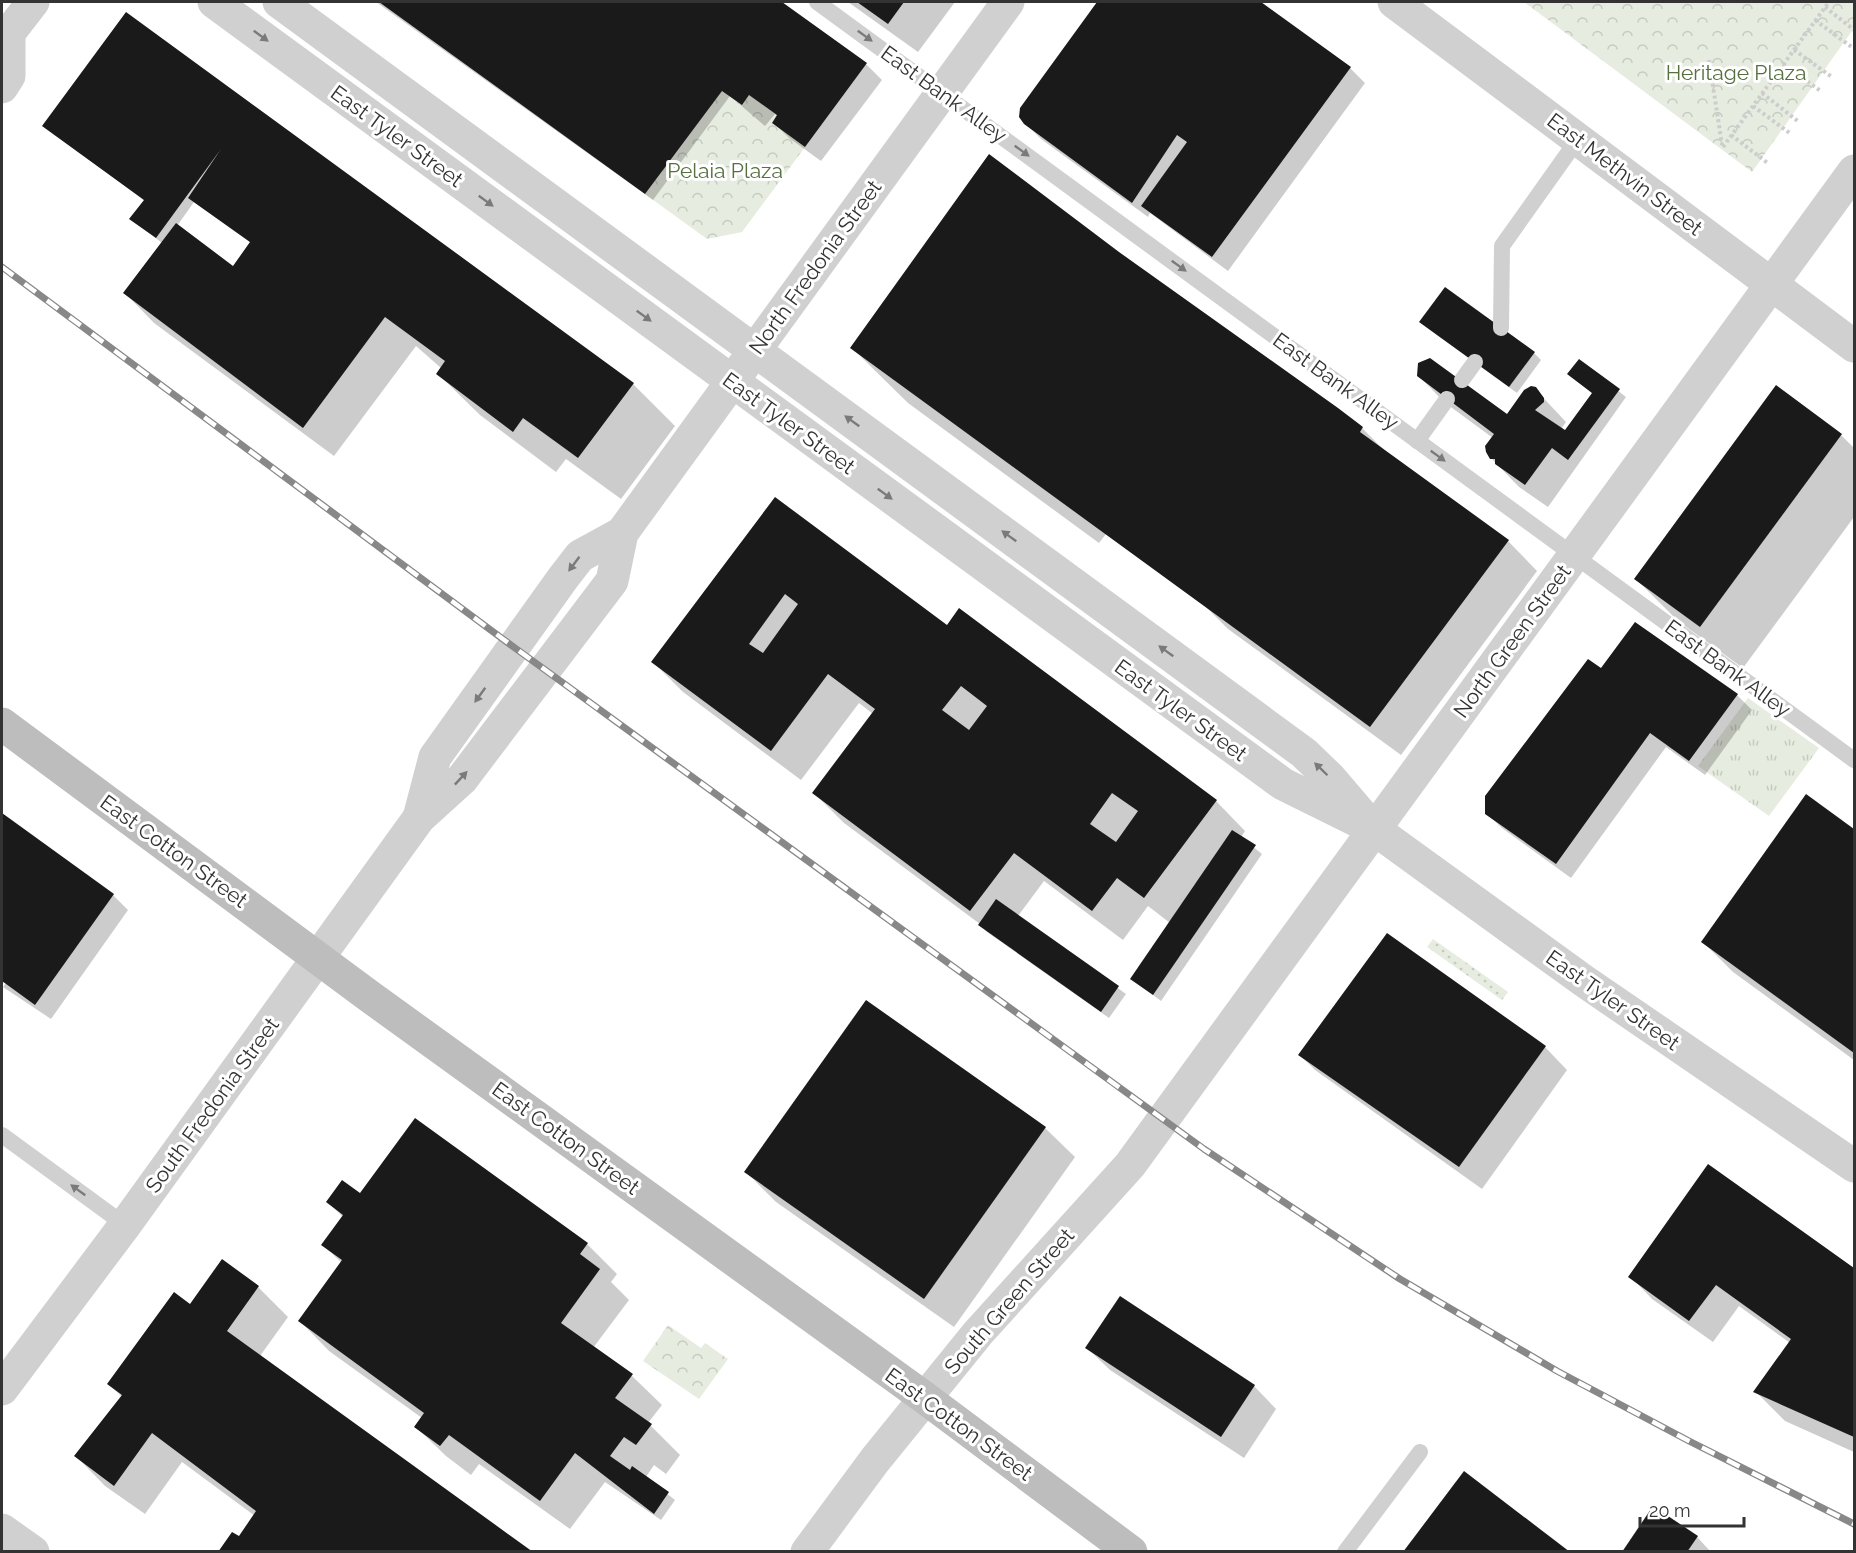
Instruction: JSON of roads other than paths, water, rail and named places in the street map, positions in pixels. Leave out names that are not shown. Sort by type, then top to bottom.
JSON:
[{"type":"main road","name":"East Cotton Street","points":[[2,724],[1131,1551]]},
{"type":"street","points":[[2,87],[9,76],[5,34],[33,2]]},
{"type":"street","name":"East Tyler Street","points":[[214,2],[1283,784],[1374,829],[1584,981],[1854,1166]]},
{"type":"street","name":"East Tyler Street","points":[[279,2],[1304,753],[1330,778],[1374,829]]},
{"type":"street","name":"North Fredonia Street","points":[[545,669],[612,581],[622,533],[1008,2]]},
{"type":"street","name":"East Methvin Street","points":[[1394,2],[1854,346]]},
{"type":"street","name":"North Green Street","points":[[1170,1111],[1854,171]]},
{"type":"street","name":"North Fredonia Street","points":[[515,648],[580,556],[622,533]]},
{"type":"street","name":"South Fredonia Street","points":[[418,818],[435,757],[515,648]]},
{"type":"street","name":"South Fredonia Street","points":[[2,1389],[125,1225],[418,818],[462,779],[545,669]]},
{"type":"street","name":"South Green Street","points":[[807,1551],[925,1398],[1020,1284],[1113,1186],[1170,1111]]},
{"type":"street","points":[[2,1530],[33,1551]]},
{"type":"lane","name":"East Bank Alley","points":[[817,2],[1854,760]]},
{"type":"lane","points":[[1500,328],[1502,246],[1578,139]]},
{"type":"lane","points":[[1462,380],[1475,362]]},
{"type":"lane","points":[[1417,441],[1447,399]]},
{"type":"lane","points":[[2,1135],[125,1225]]},
{"type":"lane","points":[[1345,1551],[1420,1452]]},
{"type":"railway","points":[[2,267],[515,648],[1204,1149],[1400,1279],[1557,1371],[1854,1524]]},
{"type":"park label","name":"Heritage Plaza","points":[[1736,72]]},
{"type":"park label","name":"Pelaia Plaza","points":[[725,170]]}]
